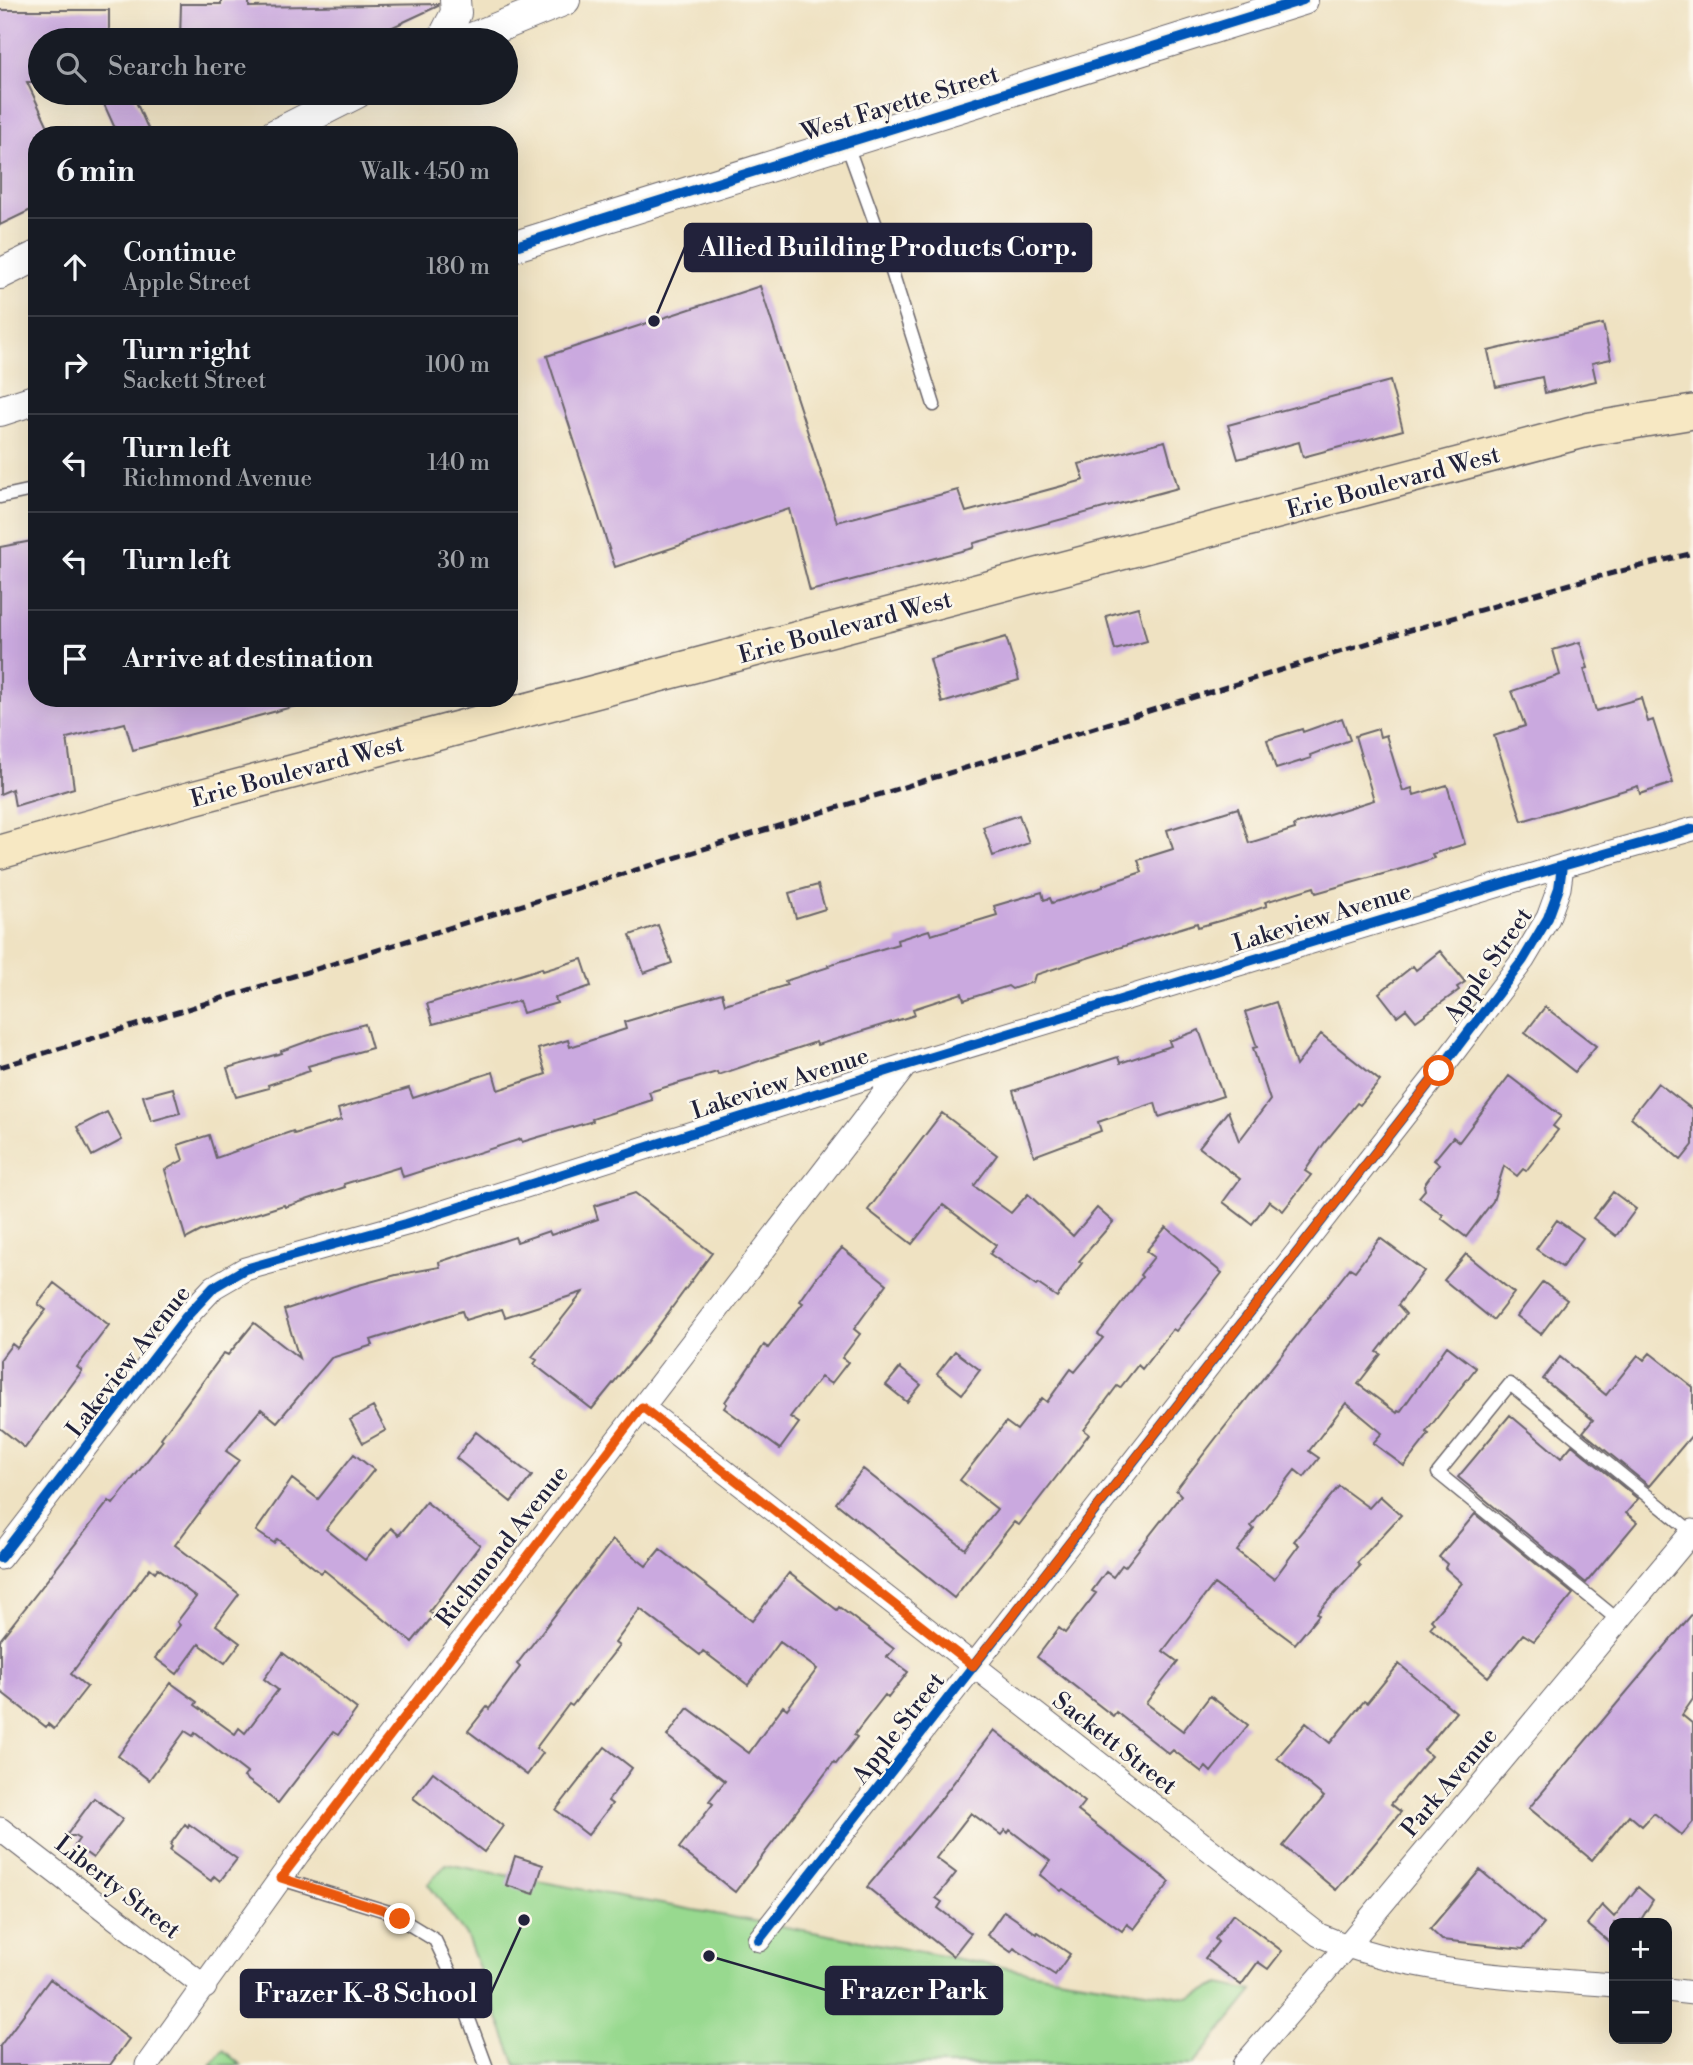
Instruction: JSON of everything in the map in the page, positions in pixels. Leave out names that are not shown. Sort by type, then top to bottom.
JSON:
[{"type":"main road","name":"Erie Boulevard West","points":[[0,852],[174,803],[1591,429],[1693,412]]},
{"type":"street","points":[[448,28],[456,13],[455,0]]},
{"type":"street","points":[[496,28],[565,0]]},
{"type":"street","name":"West Fayette Street","points":[[518,245],[1303,0]]},
{"type":"street","points":[[292,126],[333,105]]},
{"type":"street","points":[[0,274],[28,260]]},
{"type":"street","points":[[0,411],[28,403]]},
{"type":"street","name":"Lakeview Avenue","points":[[0,1558],[185,1318],[214,1287],[244,1269],[406,1224],[906,1065],[1562,866],[1693,829]]},
{"type":"street","name":"Apple Street","points":[[759,1940],[1422,1093],[1523,960],[1548,918],[1559,888],[1562,866]]},
{"type":"street","name":"Richmond Avenue","points":[[147,2065],[281,1878],[906,1065]]},
{"type":"street","name":"Sackett Street","points":[[642,1407],[1319,1935],[1346,1947],[1395,1961],[1480,1974],[1609,1985]]},
{"type":"street","name":"Park Avenue","points":[[1244,2065],[1346,1947],[1693,1531]]},
{"type":"street","name":"Liberty Street","points":[[0,1829],[205,1987]]},
{"type":"street","points":[[1672,1991],[1693,1993]]},
{"type":"lane","points":[[846,142],[887,256],[934,405]]},
{"type":"lane","points":[[0,497],[28,491]]},
{"type":"lane","points":[[1618,1620],[1438,1473],[1510,1384],[1693,1531]]},
{"type":"lane","points":[[281,1878],[389,1912],[435,1940],[456,1984],[486,2065]]},
{"type":"green space","points":[[446,1864],[1045,1975],[1189,1998],[1220,1984],[1253,1991],[1193,2065],[516,2065],[467,1937],[428,1884]]},
{"type":"green space","points":[[223,2050],[241,2065],[211,2065]]},
{"type":"building","points":[[221,0],[249,0],[249,7],[438,6],[391,28],[180,28],[181,4],[221,4]]},
{"type":"building","points":[[0,10],[109,10],[109,28],[28,28],[28,105],[38,105],[48,126],[28,126],[28,211],[0,225]]},
{"type":"building","points":[[104,105],[137,105],[147,126],[114,126]]},
{"type":"building","points":[[760,286],[837,522],[958,490],[966,512],[1084,480],[1079,464],[1165,441],[1178,488],[974,543],[973,548],[810,591],[789,509],[615,567],[547,356]]},
{"type":"building","points":[[1603,324],[1611,359],[1592,363],[1596,381],[1545,393],[1542,377],[1496,387],[1488,351]]},
{"type":"building","points":[[1390,381],[1403,430],[1303,457],[1299,442],[1238,459],[1228,425]]},
{"type":"building","points":[[28,542],[28,707],[292,707],[133,750],[125,723],[67,738],[74,788],[15,806],[12,789],[0,794],[0,547]]},
{"type":"building","points":[[1138,607],[1147,641],[1115,650],[1106,616]]},
{"type":"building","points":[[1006,637],[1019,680],[942,703],[930,659]]},
{"type":"building","points":[[1580,642],[1588,668],[1584,669],[1596,711],[1641,698],[1648,722],[1653,720],[1673,783],[1640,794],[1638,786],[1522,821],[1494,736],[1525,726],[1512,691],[1560,675],[1553,650]]},
{"type":"building","points":[[1342,718],[1350,740],[1310,755],[1311,758],[1276,769],[1267,740],[1302,729],[1303,732]]},
{"type":"building","points":[[1378,729],[1380,737],[1386,735],[1403,791],[1412,788],[1414,795],[1447,785],[1465,844],[1432,854],[1434,858],[1404,868],[1316,893],[1314,887],[1265,902],[1267,906],[1237,916],[1198,927],[1197,923],[1152,937],[1035,975],[1033,982],[1012,989],[1008,986],[964,1000],[962,993],[913,1009],[915,1015],[817,1045],[816,1042],[718,1075],[717,1072],[649,1092],[652,1100],[592,1119],[593,1121],[522,1142],[521,1139],[403,1177],[400,1167],[344,1184],[345,1187],[285,1207],[284,1205],[201,1231],[186,1239],[165,1170],[183,1160],[178,1145],[209,1135],[216,1158],[293,1131],[294,1134],[341,1120],[338,1109],[409,1088],[413,1098],[493,1072],[498,1090],[546,1074],[538,1049],[568,1040],[570,1047],[626,1029],[624,1022],[722,993],[725,1004],[787,985],[785,981],[898,944],[897,940],[929,930],[931,935],[997,915],[994,906],[1042,892],[1044,900],[1050,898],[1052,903],[1103,887],[1142,872],[1138,860],[1173,849],[1167,830],[1238,808],[1249,843],[1295,829],[1294,825],[1374,800],[1355,736]]},
{"type":"building","points":[[1019,815],[1029,843],[993,856],[983,827]]},
{"type":"building","points":[[818,885],[825,909],[796,918],[789,893]]},
{"type":"building","points":[[658,925],[672,963],[644,973],[630,935]]},
{"type":"building","points":[[1440,951],[1465,982],[1457,987],[1459,990],[1416,1021],[1406,1009],[1397,1016],[1379,993],[1413,966],[1416,970]]},
{"type":"building","points":[[582,959],[591,986],[555,998],[557,1003],[523,1013],[519,1001],[433,1024],[427,1004],[542,968],[543,971]]},
{"type":"building","points":[[1276,1002],[1296,1066],[1321,1034],[1380,1081],[1360,1105],[1357,1103],[1325,1142],[1305,1171],[1311,1175],[1283,1211],[1269,1201],[1252,1224],[1223,1202],[1240,1179],[1199,1147],[1228,1111],[1239,1141],[1270,1100],[1253,1048],[1257,1047],[1245,1012]]},
{"type":"building","points":[[1545,1007],[1596,1046],[1575,1072],[1525,1033]]},
{"type":"building","points":[[365,1024],[372,1048],[308,1066],[310,1071],[268,1085],[269,1088],[236,1097],[227,1068],[282,1053],[281,1051],[325,1035]]},
{"type":"building","points":[[1199,1030],[1223,1096],[1159,1117],[1155,1103],[1098,1122],[1101,1131],[1034,1156],[1013,1091],[1118,1057],[1120,1063],[1171,1046],[1169,1041]]},
{"type":"building","points":[[1509,1076],[1561,1116],[1553,1126],[1558,1130],[1526,1171],[1523,1169],[1517,1176],[1504,1166],[1493,1201],[1466,1237],[1419,1197],[1439,1164],[1434,1160],[1453,1137],[1459,1142]]},
{"type":"building","points":[[1658,1083],[1693,1110],[1693,1145],[1681,1160],[1631,1117]]},
{"type":"building","points":[[173,1088],[180,1113],[151,1121],[143,1096]]},
{"type":"building","points":[[107,1112],[122,1140],[92,1156],[77,1127]]},
{"type":"building","points":[[942,1113],[997,1155],[974,1186],[1011,1213],[1028,1194],[1073,1236],[1097,1208],[1113,1222],[1079,1261],[1082,1263],[1057,1297],[990,1254],[996,1245],[943,1205],[912,1244],[868,1210]]},
{"type":"building","points":[[1613,1192],[1636,1209],[1616,1236],[1593,1218]]},
{"type":"building","points":[[635,1193],[712,1253],[646,1343],[592,1409],[534,1364],[537,1360],[532,1357],[583,1292],[505,1317],[502,1309],[465,1320],[462,1311],[371,1340],[373,1345],[331,1358],[277,1422],[261,1409],[226,1451],[239,1460],[175,1545],[239,1594],[216,1625],[240,1643],[225,1663],[199,1644],[177,1674],[155,1658],[180,1625],[177,1622],[196,1597],[158,1568],[155,1572],[150,1568],[71,1674],[87,1687],[54,1729],[48,1724],[46,1727],[0,1691],[0,1640],[109,1501],[113,1504],[163,1440],[161,1438],[224,1353],[228,1355],[254,1323],[299,1358],[284,1310],[355,1286],[440,1267],[439,1262],[515,1237],[517,1242],[549,1231],[551,1235],[598,1219],[594,1206]]},
{"type":"building","points":[[1557,1220],[1583,1238],[1562,1267],[1536,1249]]},
{"type":"building","points":[[1166,1227],[1222,1273],[1142,1369],[1138,1365],[1120,1388],[1117,1386],[1084,1430],[1089,1434],[1064,1467],[1019,1525],[1014,1522],[954,1598],[836,1503],[863,1469],[965,1549],[997,1509],[960,1480],[1006,1422],[1017,1430],[1042,1398],[1047,1402],[1071,1369],[1075,1372],[1103,1338],[1098,1334],[1142,1277],[1140,1275],[1154,1257],[1146,1251]]},
{"type":"building","points":[[1380,1238],[1424,1271],[1398,1305],[1406,1314],[1377,1352],[1381,1354],[1358,1384],[1397,1413],[1447,1346],[1476,1368],[1426,1432],[1429,1434],[1404,1466],[1373,1443],[1382,1433],[1346,1403],[1309,1451],[1319,1458],[1304,1477],[1295,1470],[1251,1526],[1254,1529],[1237,1551],[1274,1579],[1299,1545],[1294,1541],[1339,1486],[1369,1508],[1380,1496],[1401,1515],[1357,1563],[1360,1566],[1317,1613],[1319,1615],[1295,1644],[1214,1584],[1163,1651],[1178,1662],[1146,1703],[1183,1731],[1210,1696],[1248,1725],[1211,1772],[1206,1767],[1202,1772],[1173,1750],[1169,1754],[1116,1712],[1113,1716],[1037,1657],[1059,1628],[1065,1633],[1096,1593],[1092,1591],[1106,1572],[1113,1577],[1122,1565],[1125,1567],[1181,1495],[1176,1490],[1216,1438],[1350,1268],[1355,1271]]},
{"type":"building","points":[[842,1248],[887,1284],[854,1329],[860,1334],[842,1358],[848,1362],[831,1384],[821,1377],[790,1417],[799,1423],[780,1449],[724,1408],[727,1404],[725,1402],[764,1345],[768,1348],[803,1303],[800,1301],[817,1277]]},
{"type":"building","points":[[1466,1254],[1514,1293],[1493,1320],[1444,1280]]},
{"type":"building","points":[[1543,1282],[1567,1300],[1541,1334],[1517,1316]]},
{"type":"building","points":[[54,1283],[109,1325],[77,1367],[82,1371],[25,1448],[0,1428],[0,1360],[12,1344],[17,1348],[46,1310],[38,1304]]},
{"type":"building","points":[[955,1351],[980,1370],[962,1394],[937,1374]]},
{"type":"building","points":[[1650,1353],[1693,1387],[1693,1434],[1649,1486],[1583,1432],[1593,1420],[1543,1379],[1560,1357],[1606,1395],[1638,1355],[1644,1360]]},
{"type":"building","points":[[900,1368],[921,1385],[907,1402],[886,1385]]},
{"type":"building","points":[[373,1407],[386,1430],[363,1443],[350,1420]]},
{"type":"building","points":[[1510,1415],[1561,1458],[1572,1445],[1638,1499],[1626,1513],[1637,1522],[1586,1583],[1458,1477]]},
{"type":"building","points":[[476,1432],[532,1476],[511,1502],[456,1458]]},
{"type":"building","points":[[354,1454],[374,1470],[326,1529],[365,1560],[391,1528],[399,1535],[426,1502],[480,1545],[429,1612],[434,1615],[412,1642],[324,1570],[321,1573],[277,1539],[274,1543],[256,1531],[292,1479],[318,1499]]},
{"type":"building","points":[[1475,1514],[1573,1594],[1534,1641],[1523,1634],[1488,1677],[1430,1628],[1434,1623],[1431,1620],[1462,1583],[1445,1568],[1447,1564],[1439,1557]]},
{"type":"building","points":[[613,1540],[646,1566],[660,1549],[752,1621],[789,1573],[894,1649],[887,1657],[908,1672],[888,1698],[885,1695],[854,1735],[857,1737],[836,1764],[834,1762],[735,1892],[679,1848],[713,1804],[709,1801],[725,1781],[667,1736],[688,1708],[749,1753],[783,1706],[787,1709],[817,1669],[780,1642],[748,1685],[703,1651],[700,1655],[640,1609],[615,1643],[619,1646],[572,1706],[569,1704],[536,1748],[543,1753],[527,1775],[468,1731],[487,1707],[489,1709],[520,1667],[517,1664]]},
{"type":"building","points":[[1693,1613],[1693,1699],[1682,1715],[1693,1724],[1693,1822],[1682,1835],[1654,1813],[1642,1826],[1629,1815],[1592,1860],[1529,1808]]},
{"type":"building","points":[[283,1653],[357,1709],[338,1735],[333,1732],[278,1803],[244,1777],[247,1773],[195,1733],[193,1736],[185,1731],[149,1780],[118,1756],[171,1683],[197,1702],[195,1705],[235,1734],[239,1728],[245,1733],[278,1690],[264,1679]]},
{"type":"building","points":[[1399,1664],[1456,1712],[1424,1750],[1431,1756],[1391,1804],[1401,1812],[1336,1890],[1283,1846],[1324,1797],[1277,1758],[1306,1723],[1330,1743]]},
{"type":"building","points":[[994,1730],[1085,1802],[1078,1811],[1170,1882],[1134,1929],[1127,1924],[1122,1931],[1063,1889],[1061,1891],[1040,1875],[1050,1861],[1010,1830],[1008,1833],[1005,1830],[1001,1835],[971,1813],[936,1858],[956,1873],[936,1898],[942,1902],[938,1908],[971,1933],[953,1956],[867,1887]]},
{"type":"building","points":[[605,1747],[632,1768],[608,1801],[612,1804],[588,1835],[556,1810]]},
{"type":"building","points":[[433,1772],[503,1826],[484,1852],[413,1798]]},
{"type":"building","points":[[94,1798],[123,1819],[93,1858],[75,1845],[79,1839],[66,1836]]},
{"type":"building","points":[[185,1824],[188,1827],[189,1824],[237,1859],[220,1881],[214,1876],[211,1881],[170,1851],[170,1845]]},
{"type":"building","points":[[515,1856],[543,1865],[534,1894],[506,1885]]},
{"type":"building","points":[[1480,1870],[1544,1924],[1523,1949],[1442,1940],[1430,1929]]},
{"type":"building","points":[[1638,1887],[1653,1900],[1642,1918],[1609,1918],[1609,1942],[1587,1924],[1602,1905],[1614,1917]]},
{"type":"building","points":[[1004,1911],[1070,1954],[1055,1975],[1014,1948],[1011,1952],[987,1935]]},
{"type":"building","points":[[1233,1914],[1282,1951],[1268,1969],[1258,1962],[1241,1985],[1205,1958],[1218,1942],[1215,1939]]},
{"type":"building","points":[[50,1979],[129,2039],[110,2065],[0,2065],[0,2046]]},
{"type":"railway","points":[[0,1067],[1404,632],[1581,581],[1693,553]]},
{"type":"cycle path","points":[[518,245],[1303,0]]},
{"type":"cycle path","points":[[0,1558],[185,1318],[214,1287],[245,1269],[406,1224],[906,1065],[1562,866],[1693,829]]},
{"type":"cycle path","points":[[759,1940],[1523,960],[1548,918],[1559,888],[1562,866]]},
{"type":"place","name":"Allied Building Products Corp.","points":[[654,321]]},
{"type":"place","name":"Frazer K-8 School","points":[[524,1920]]},
{"type":"place","name":"Frazer Park","points":[[709,1956]]},
{"type":"route","points":[[400,1919],[389,1912],[281,1878],[642,1407],[973,1666],[1439,1071]]}]
